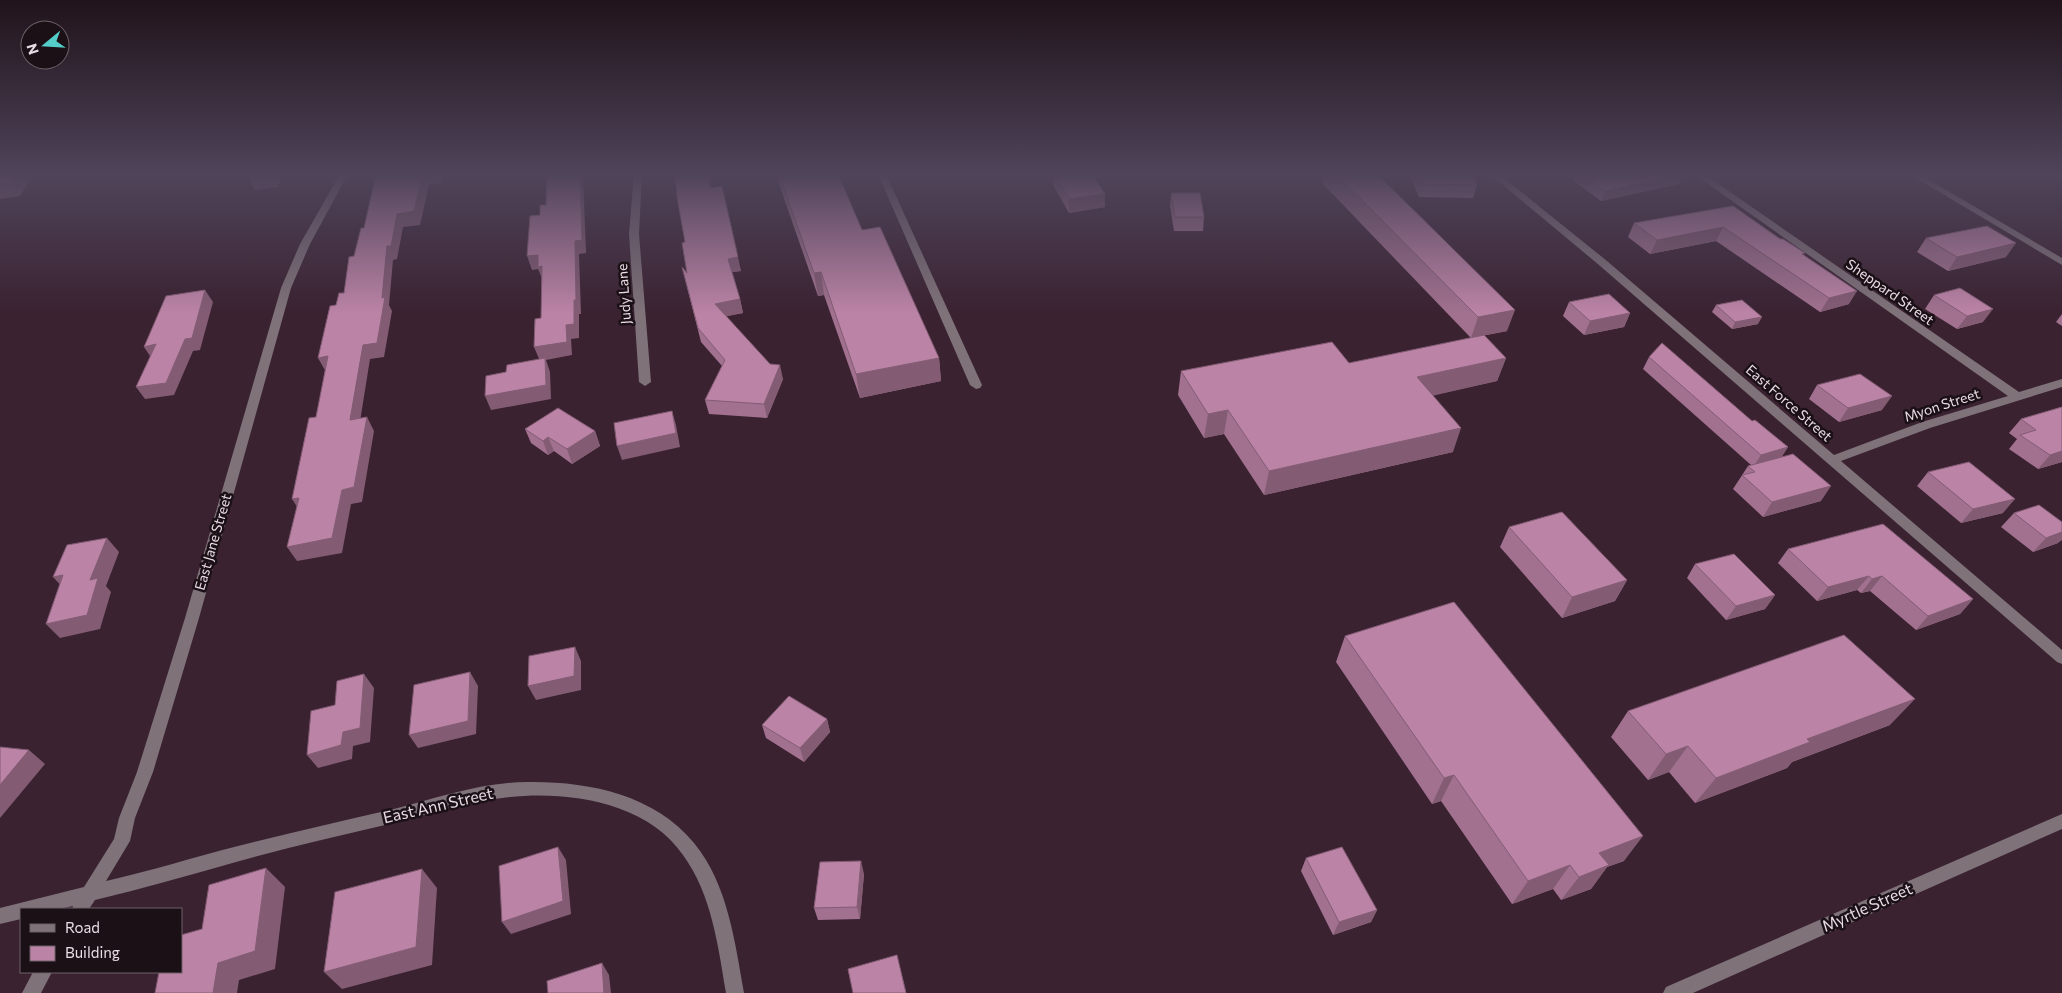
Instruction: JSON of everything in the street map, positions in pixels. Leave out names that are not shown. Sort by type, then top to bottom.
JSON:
[{"type":"street","name":"East Jane Street","points":[[81,908],[122,841],[127,818],[145,772],[197,599],[286,288],[296,260],[317,220]]},
{"type":"street","name":"Judy Lane","points":[[634,220],[645,382]]},
{"type":"street","points":[[903,220],[976,385]]},
{"type":"street","name":"East Force Street","points":[[1551,220],[1603,263],[2062,658]]},
{"type":"street","name":"Sheppard Street","points":[[1764,220],[2018,397]]},
{"type":"street","points":[[1991,220],[2062,262]]},
{"type":"street","name":"Myon Street","points":[[1833,460],[1926,425],[2062,383]]},
{"type":"street","name":"East Ann Street","points":[[31,908],[165,875],[237,854],[496,791],[529,788],[592,793],[618,800],[640,810],[672,830],[695,857],[705,875],[722,922],[735,993]]},
{"type":"street","name":"Myrtle Street","points":[[1672,993],[2062,822]]},
{"type":"street","points":[[0,916],[20,911]]},
{"type":"street","points":[[31,993],[42,973]]},
{"type":"building","points":[[366,220],[396,220],[391,246],[387,246],[382,298],[385,297],[377,343],[363,345],[350,420],[367,417],[354,487],[342,490],[332,538],[287,547],[299,498],[292,499],[309,418],[316,417],[328,356],[318,358],[330,306],[336,305],[339,293],[344,293],[349,257],[354,256],[361,228],[364,228]]},
{"type":"building","points":[[530,220],[581,220],[582,240],[575,241],[576,300],[574,300],[574,324],[566,325],[567,342],[534,347],[535,319],[541,318],[542,266],[538,267],[538,255],[527,256]]},
{"type":"building","points":[[681,220],[730,220],[738,257],[728,259],[740,299],[715,304],[770,364],[780,365],[764,404],[705,400],[725,360],[698,328],[682,267],[687,273],[682,243],[685,242]]},
{"type":"building","points":[[795,220],[858,220],[862,230],[880,227],[939,358],[856,374],[821,272],[814,273]]},
{"type":"building","points":[[1382,220],[1424,220],[1515,310],[1478,317]]},
{"type":"building","points":[[1649,220],[1753,220],[1780,239],[1805,253],[1802,254],[1857,291],[1829,298],[1723,227],[1657,240],[1634,223]]},
{"type":"building","points":[[1987,226],[2016,243],[1957,257],[1926,238]]},
{"type":"building","points":[[1960,288],[1993,309],[1967,316],[1934,295]]},
{"type":"building","points":[[205,290],[192,338],[185,339],[166,383],[136,387],[156,344],[144,347],[166,296]]},
{"type":"building","points":[[1609,294],[1630,313],[1590,321],[1569,302]]},
{"type":"building","points":[[1742,300],[1762,317],[1735,322],[1716,305]]},
{"type":"building","points":[[1484,335],[1506,358],[1417,377],[1461,428],[1269,471],[1228,410],[1208,414],[1181,371],[1332,342],[1349,363]]},
{"type":"building","points":[[1662,343],[1752,421],[1755,420],[1788,447],[1761,455],[1649,357]]},
{"type":"building","points":[[545,358],[546,385],[485,396],[486,376],[506,372],[507,365]]},
{"type":"building","points":[[1860,374],[1892,396],[1848,408],[1817,385]]},
{"type":"building","points":[[2062,407],[2062,451],[2050,455],[2020,435],[2036,430],[2021,419]]},
{"type":"building","points":[[558,408],[595,431],[567,449],[548,437],[543,441],[525,429]]},
{"type":"building","points":[[672,411],[676,433],[617,446],[614,423]]},
{"type":"building","points":[[1793,454],[1831,486],[1772,502],[1742,475],[1755,472],[1748,466]]},
{"type":"building","points":[[1969,462],[2015,499],[1973,509],[1928,472]]},
{"type":"building","points":[[2039,505],[2062,522],[2062,532],[2046,538],[2014,513]]},
{"type":"building","points":[[1562,512],[1627,580],[1572,597],[1509,527]]},
{"type":"building","points":[[1883,524],[1973,599],[1928,616],[1882,576],[1872,579],[1869,576],[1828,587],[1788,549]]},
{"type":"building","points":[[107,538],[90,580],[98,578],[87,615],[46,624],[63,575],[53,577],[67,545]]},
{"type":"building","points":[[1734,554],[1775,595],[1736,606],[1695,564]]},
{"type":"building","points":[[1454,602],[1643,836],[1599,853],[1609,865],[1579,877],[1570,865],[1528,881],[1454,775],[1444,778],[1345,636]]},
{"type":"building","points":[[1844,635],[1915,699],[1807,739],[1810,742],[1716,778],[1688,746],[1666,754],[1628,711]]},
{"type":"building","points":[[575,647],[574,676],[528,686],[529,656]]},
{"type":"building","points":[[470,672],[468,721],[409,735],[414,685]]},
{"type":"building","points":[[364,674],[360,728],[343,732],[341,745],[307,755],[311,711],[335,705],[337,681]]},
{"type":"building","points":[[789,696],[827,719],[800,748],[762,725]]},
{"type":"building","points":[[0,747],[29,750],[0,785]]},
{"type":"building","points":[[558,847],[563,901],[502,922],[499,866]]},
{"type":"building","points":[[1342,847],[1377,910],[1339,922],[1306,858]]},
{"type":"building","points":[[861,861],[857,907],[814,908],[820,862]]},
{"type":"building","points":[[266,868],[255,951],[218,963],[213,993],[155,993],[159,973],[182,973],[182,935],[202,929],[209,885]]},
{"type":"building","points":[[422,869],[416,947],[324,972],[335,892]]},
{"type":"building","points":[[897,955],[906,993],[853,993],[848,969]]},
{"type":"building","points":[[602,963],[604,993],[548,993],[547,981]]}]
